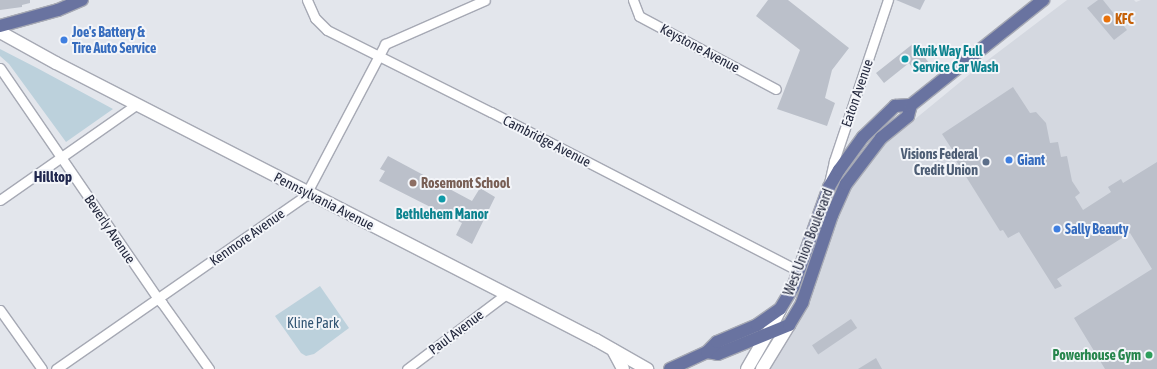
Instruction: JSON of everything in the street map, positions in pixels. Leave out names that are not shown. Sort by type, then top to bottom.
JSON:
[{"type":"main road","points":[[0,26],[58,10],[82,0]]},
{"type":"main road","name":"West Union Boulevard","points":[[670,369],[707,352],[717,342],[757,325],[780,309],[793,287],[829,187],[863,136],[895,106],[910,105],[1043,0]]},
{"type":"main road","name":"West Union Boulevard","points":[[707,352],[718,354],[789,325],[802,303],[832,215],[846,184],[881,138],[908,116],[910,105]]},
{"type":"street","name":"Cambridge Avenue","points":[[306,0],[315,18],[321,25],[799,271]]},
{"type":"street","name":"Kenmore Avenue","points":[[56,369],[306,196],[384,44],[485,0]]},
{"type":"street","name":"Keystone Avenue","points":[[633,0],[640,16],[776,89]]},
{"type":"street","name":"Eaton Avenue","points":[[829,187],[834,162],[888,0]]},
{"type":"street","name":"Pennsylvania Avenue","points":[[0,32],[647,369]]},
{"type":"street","name":"Beverly Avenue","points":[[0,68],[158,299],[208,369]]},
{"type":"street","points":[[0,200],[137,104]]},
{"type":"street","name":"Paul Avenue","points":[[407,369],[505,295]]},
{"type":"street","points":[[747,369],[780,309]]},
{"type":"street","points":[[0,310],[42,369]]},
{"type":"street","points":[[762,369],[789,325]]},
{"type":"street","points":[[613,350],[623,369]]},
{"type":"shaded area","points":[[1067,0],[1134,0],[1136,2],[1141,0],[1157,0],[1157,369],[768,369],[806,305],[819,275],[840,210],[851,185],[875,152],[976,69]]},
{"type":"green space","points":[[0,49],[113,109],[66,142],[9,64],[0,56]]},
{"type":"green space","name":"Kline Park","points":[[320,286],[349,328],[314,354],[306,356],[301,353],[275,316]]},
{"type":"building","points":[[0,0],[30,0],[30,3],[22,5],[22,7],[0,10]]},
{"type":"building","points":[[768,0],[788,0],[849,48],[832,70],[825,98],[835,103],[827,126],[777,109],[800,50],[756,16]]},
{"type":"building","points":[[896,0],[925,0],[920,10]]},
{"type":"building","name":"KFC","points":[[1098,0],[1103,0],[1127,30],[1114,40],[1087,8]]},
{"type":"building","name":"Kwik Way Full Service Car Wash","points":[[914,43],[929,63],[916,73],[909,63],[884,83],[876,73]]},
{"type":"building","points":[[1013,87],[1030,113],[1036,112],[1046,123],[1050,143],[1058,142],[1061,157],[1067,156],[1072,181],[1080,193],[1075,197],[1083,210],[1111,192],[1108,187],[1121,179],[1123,183],[1157,162],[1157,369],[1105,369],[1074,318],[1152,269],[1130,233],[1057,279],[1062,286],[1055,289],[1019,232],[1008,238],[1003,230],[1000,231],[955,159],[957,157],[942,134]]},
{"type":"building","name":"Bethlehem Manor","points":[[388,156],[472,201],[480,188],[495,197],[472,244],[456,235],[462,223],[379,181],[385,171],[380,169]]},
{"type":"building","points":[[851,319],[857,328],[818,354],[812,345]]},
{"type":"building","points":[[876,358],[882,369],[858,369]]},
{"type":"place","name":"KFC","points":[[1107,19]]},
{"type":"place","name":"Joe's Battery & Tire Auto Service","points":[[64,40]]},
{"type":"place","name":"Kwik Way Full Service Car Wash","points":[[905,59]]},
{"type":"place","name":"Giant","points":[[1009,160]]},
{"type":"place","name":"Visions Federal Credit Union","points":[[986,162]]},
{"type":"place","name":"Rosemont School","points":[[413,183]]},
{"type":"place","name":"Bethlehem Manor","points":[[442,199]]},
{"type":"place","name":"Sally Beauty","points":[[1057,229]]},
{"type":"place","name":"Powerhouse Gym","points":[[1149,355]]},
{"type":"district","name":"Hilltop","points":[[53,177]]}]
